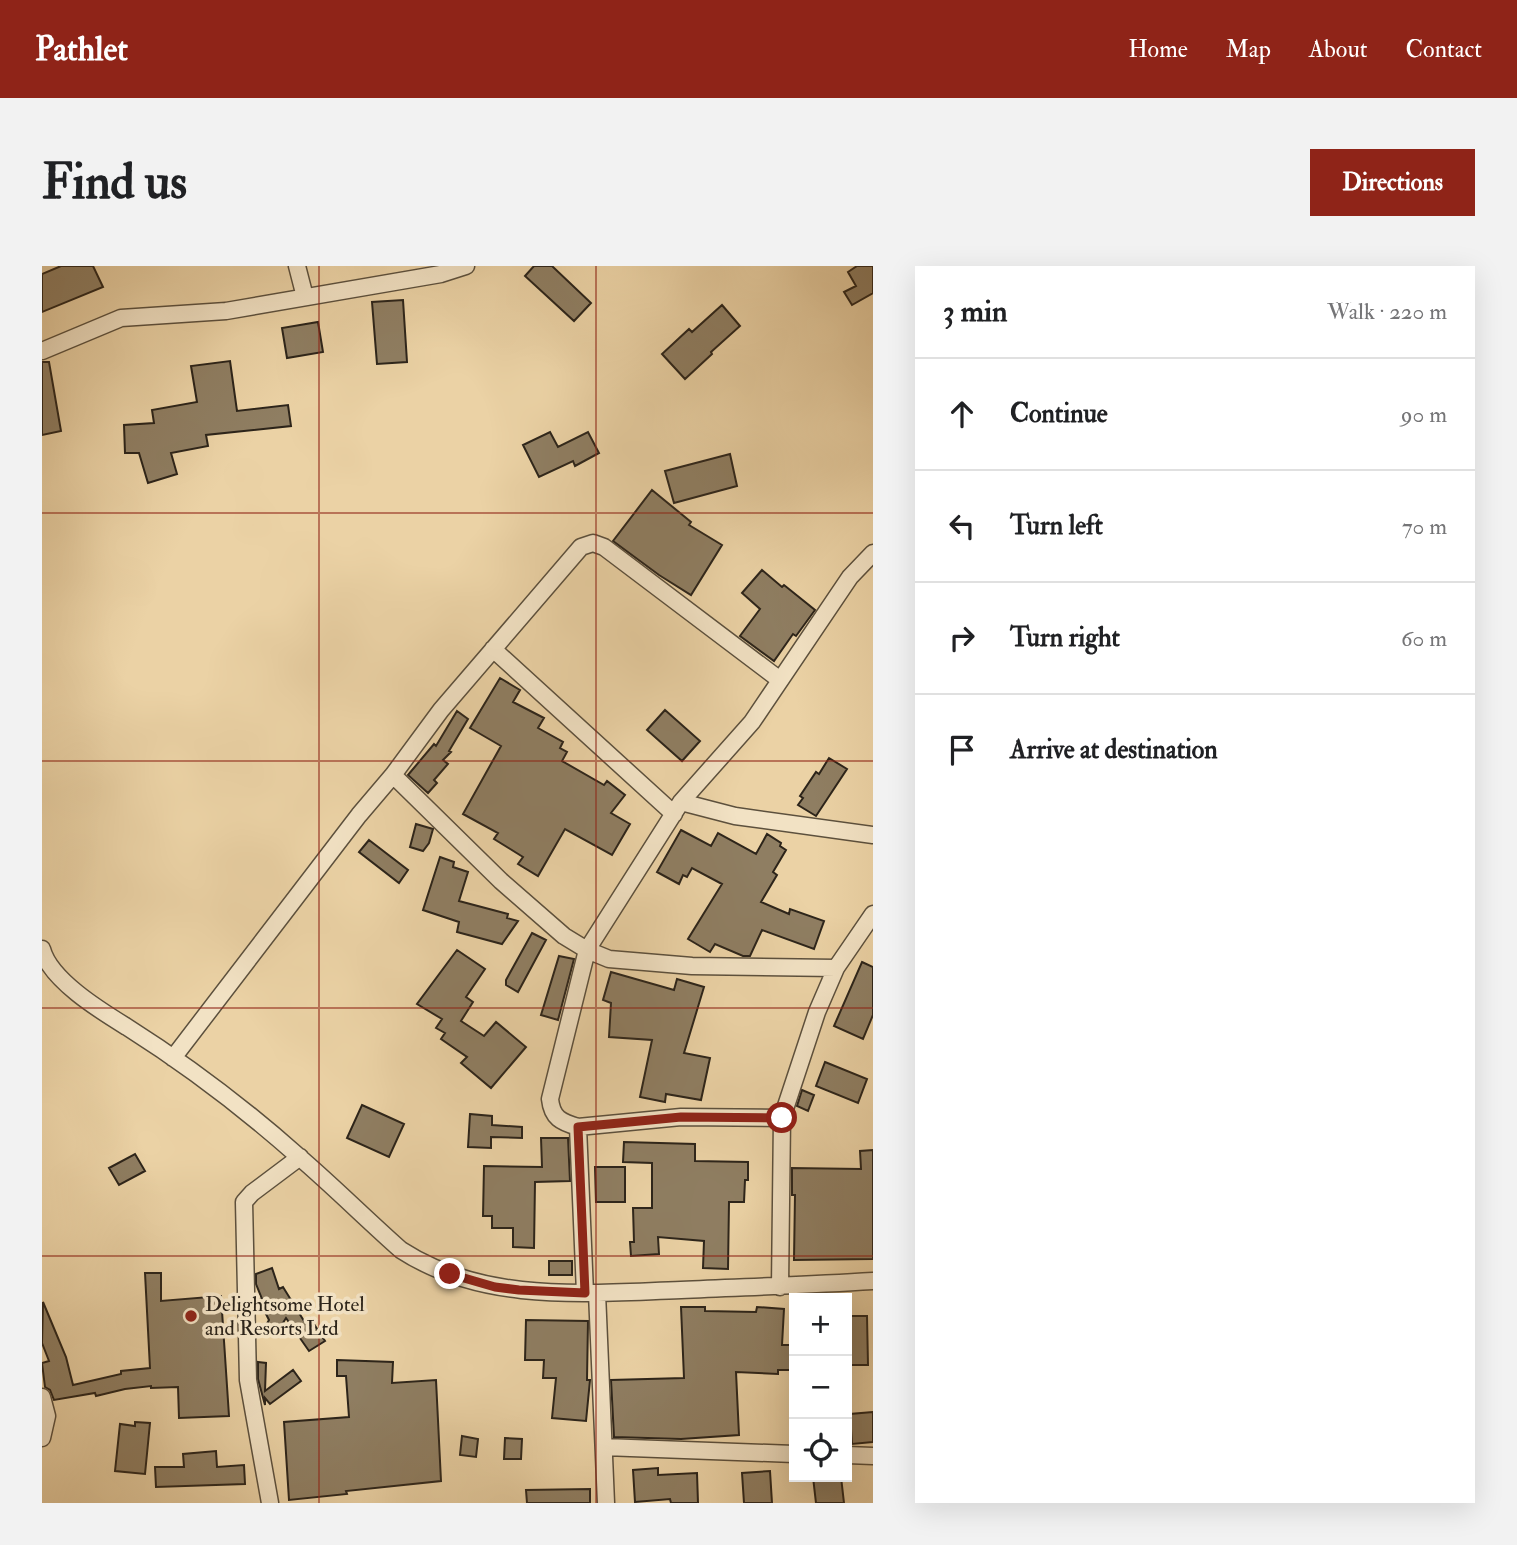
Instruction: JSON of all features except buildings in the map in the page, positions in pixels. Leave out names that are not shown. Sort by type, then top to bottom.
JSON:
[{"type":"street","points":[[297,266],[305,297]]},
{"type":"street","points":[[42,351],[121,318],[226,311],[442,274],[466,266]]},
{"type":"street","points":[[173,1058],[442,710],[582,547],[593,543],[604,547],[780,680]]},
{"type":"street","points":[[782,1118],[681,1117],[578,1127],[561,1122],[551,1111],[550,1099],[587,950],[677,808],[752,722],[850,577],[873,553]]},
{"type":"street","points":[[493,649],[677,808],[873,835]]},
{"type":"street","points":[[393,775],[501,881],[564,936],[587,950],[609,959],[692,966],[836,968]]},
{"type":"street","points":[[780,1287],[782,1118],[817,1012],[836,968],[873,914]]},
{"type":"street","points":[[42,949],[56,972],[101,1011],[173,1058],[254,1119],[415,1259],[450,1274],[495,1287],[591,1293],[873,1281]]},
{"type":"street","points":[[578,1127],[604,1447],[606,1503]]},
{"type":"street","points":[[270,1503],[248,1380],[244,1202],[300,1157]]},
{"type":"street","points":[[42,1397],[47,1416],[42,1438]]},
{"type":"street","points":[[604,1447],[789,1454]]},
{"type":"street","points":[[852,1455],[873,1456]]},
{"type":"place","name":"Delightsome Hotel and Resorts Ltd","points":[[191,1316]]},
{"type":"route","points":[[450,1274],[495,1287],[585,1293],[578,1127],[681,1117],[782,1118]]}]
